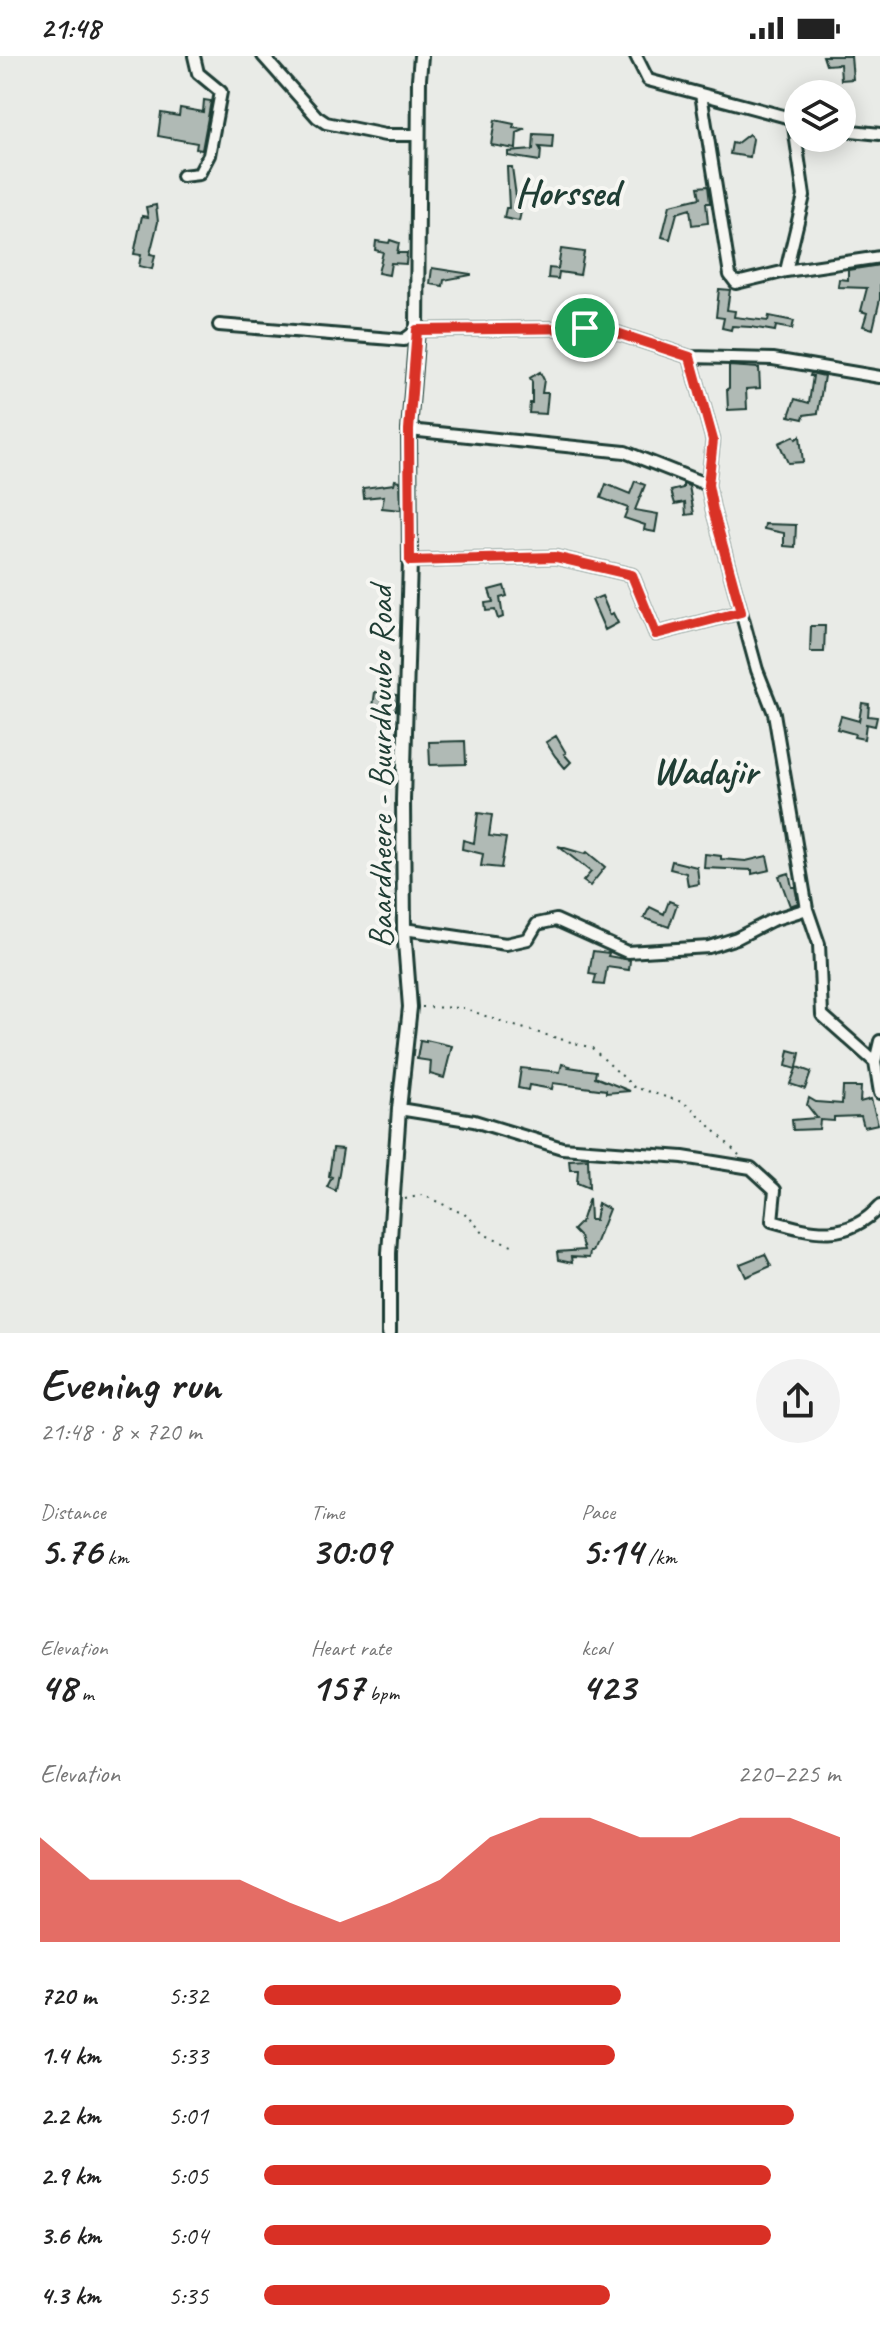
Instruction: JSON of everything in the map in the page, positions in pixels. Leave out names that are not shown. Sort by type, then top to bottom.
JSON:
[{"type":"main road","name":"Baardheere - Buurdhuubo Road","points":[[389,1333],[389,1253],[410,1007],[404,929],[403,800],[410,561],[409,430],[417,330],[421,56]]},
{"type":"street","points":[[182,176],[199,174],[209,155],[221,92],[198,73],[194,56]]},
{"type":"street","points":[[263,56],[317,117],[326,123],[385,135],[418,135]]},
{"type":"street","points":[[636,56],[648,80],[784,117]]},
{"type":"street","points":[[701,94],[730,275],[736,283],[786,271],[880,257]]},
{"type":"street","points":[[856,131],[880,134]]},
{"type":"street","points":[[786,271],[804,196],[799,152]]},
{"type":"street","points":[[219,325],[404,340],[417,330],[585,328],[620,334],[690,357],[773,359],[880,377]]},
{"type":"street","points":[[690,357],[713,440],[708,485],[757,670],[774,713],[807,909],[819,944],[822,1015],[875,1062]]},
{"type":"street","points":[[409,430],[625,452],[708,485]]},
{"type":"street","points":[[410,561],[555,557],[632,575],[656,634],[741,612]]},
{"type":"street","points":[[404,929],[506,944],[528,939],[537,924],[556,920],[627,952],[709,947],[807,909]]},
{"type":"street","points":[[880,1041],[875,1062],[880,1093]]},
{"type":"street","points":[[399,1109],[474,1121],[562,1148],[683,1157],[751,1168],[775,1190],[772,1221],[812,1232],[839,1232],[869,1218],[880,1206]]},
{"type":"path","points":[[410,1007],[464,1008],[592,1048],[634,1087],[682,1102],[694,1110],[751,1168]]},
{"type":"path","points":[[393,1202],[423,1195],[468,1216],[485,1235],[512,1245]]},
{"type":"building","points":[[823,56],[851,56],[853,79],[841,80],[840,64],[826,65]]},
{"type":"building","points":[[204,100],[211,101],[202,150],[196,149],[197,143],[158,136],[161,113],[179,116],[180,108],[203,112]]},
{"type":"building","points":[[495,120],[514,124],[513,128],[526,129],[517,133],[516,149],[491,145]]},
{"type":"building","points":[[534,134],[553,135],[552,148],[539,147],[540,161],[508,156],[508,152],[533,150]]},
{"type":"building","points":[[749,134],[753,139],[750,157],[730,154],[732,143],[736,144]]},
{"type":"building","points":[[507,167],[512,167],[518,211],[521,212],[519,221],[504,218],[506,208],[509,208]]},
{"type":"building","points":[[708,186],[708,223],[692,225],[690,209],[677,213],[670,239],[662,237],[670,205],[700,198],[698,187]]},
{"type":"building","points":[[156,205],[158,222],[150,254],[155,255],[152,269],[139,266],[141,255],[134,254],[142,216],[148,217],[146,207]]},
{"type":"building","points":[[390,240],[399,243],[397,253],[407,253],[406,264],[391,263],[389,275],[378,273],[383,252],[375,250],[376,241],[389,243]]},
{"type":"building","points":[[561,249],[584,252],[580,275],[559,272],[558,279],[548,278],[549,268],[558,269]]},
{"type":"building","points":[[880,265],[880,299],[873,329],[863,326],[867,313],[861,311],[867,288],[838,287],[839,279],[848,280],[848,270]]},
{"type":"building","points":[[432,268],[471,275],[444,280],[443,286],[430,284]]},
{"type":"building","points":[[719,289],[730,290],[727,310],[735,311],[734,317],[768,321],[769,316],[794,321],[792,329],[776,326],[775,331],[751,327],[722,328],[724,318],[716,317]]},
{"type":"building","points":[[729,366],[759,368],[760,388],[746,389],[747,409],[728,410]]},
{"type":"building","points":[[540,372],[544,380],[542,393],[548,393],[546,414],[529,413],[532,403],[530,378]]},
{"type":"building","points":[[811,373],[824,376],[818,413],[804,415],[803,419],[789,416],[795,399],[809,403]]},
{"type":"building","points":[[794,436],[796,439],[800,436],[803,462],[788,463],[779,443]]},
{"type":"building","points":[[395,480],[400,481],[401,510],[382,508],[384,496],[364,498],[363,488],[394,484]]},
{"type":"building","points":[[635,481],[645,485],[635,510],[658,514],[655,532],[644,530],[645,525],[624,518],[628,508],[601,498],[606,484],[630,494]]},
{"type":"building","points":[[683,484],[689,486],[694,514],[686,515],[685,502],[675,504],[671,491],[683,488]]},
{"type":"building","points":[[765,524],[796,525],[795,547],[784,546],[784,533],[764,529]]},
{"type":"building","points":[[504,586],[507,596],[500,598],[503,617],[498,619],[495,610],[486,611],[485,603],[493,602],[489,590]]},
{"type":"building","points":[[602,596],[610,615],[613,613],[618,623],[605,630],[592,600]]},
{"type":"building","points":[[811,626],[825,626],[824,652],[810,652]]},
{"type":"building","points":[[375,692],[397,695],[396,710],[373,707]]},
{"type":"building","points":[[862,703],[869,704],[868,716],[877,717],[875,726],[866,724],[864,739],[837,729],[841,716],[859,721]]},
{"type":"building","points":[[556,736],[571,762],[565,768],[546,742]]},
{"type":"building","points":[[465,741],[466,764],[430,765],[429,742]]},
{"type":"building","points":[[478,813],[492,815],[489,836],[506,838],[501,868],[481,866],[483,854],[462,849],[463,840],[474,843]]},
{"type":"building","points":[[558,846],[587,852],[605,867],[590,886],[583,881],[591,872]]},
{"type":"building","points":[[705,854],[746,861],[767,856],[770,870],[752,874],[752,870],[704,868]]},
{"type":"building","points":[[672,861],[697,867],[699,884],[688,886],[686,873],[670,869]]},
{"type":"building","points":[[789,873],[798,903],[790,906],[779,876]]},
{"type":"building","points":[[669,901],[677,904],[669,927],[644,918],[650,907],[664,914]]},
{"type":"building","points":[[593,951],[630,960],[629,970],[607,967],[604,985],[594,984],[596,975],[589,974]]},
{"type":"building","points":[[420,1041],[452,1046],[444,1078],[430,1074],[431,1061],[417,1059]]},
{"type":"building","points":[[789,1050],[800,1053],[797,1067],[811,1072],[805,1089],[790,1084],[796,1069],[786,1066]]},
{"type":"building","points":[[562,1064],[596,1071],[595,1077],[630,1091],[606,1093],[606,1090],[553,1083],[552,1089],[529,1085],[528,1090],[518,1088],[521,1068],[560,1072]]},
{"type":"building","points":[[843,1087],[861,1087],[860,1102],[871,1099],[878,1124],[864,1127],[861,1116],[834,1117],[834,1121],[820,1120],[819,1129],[793,1130],[792,1120],[817,1118],[807,1105],[809,1098],[816,1102],[842,1104]]},
{"type":"building","points":[[333,1148],[343,1149],[336,1191],[327,1187],[332,1177],[329,1176]]},
{"type":"building","points":[[588,1159],[589,1188],[577,1183],[578,1170],[570,1170],[569,1160]]},
{"type":"building","points":[[589,1198],[590,1220],[595,1220],[598,1203],[609,1209],[589,1258],[571,1257],[572,1263],[558,1260],[557,1252],[584,1250],[580,1237],[573,1230],[581,1222]]},
{"type":"building","points":[[765,1254],[771,1266],[746,1277],[740,1264]]},
{"type":"district","name":"Horssed","points":[[567,192]]},
{"type":"district","name":"Wadajir","points":[[705,771]]},
{"type":"route","points":[[585,328],[620,334],[690,357],[713,440],[708,485],[713,510],[741,612],[656,634],[632,575],[555,557],[410,561],[409,430],[417,330],[585,328]]}]
